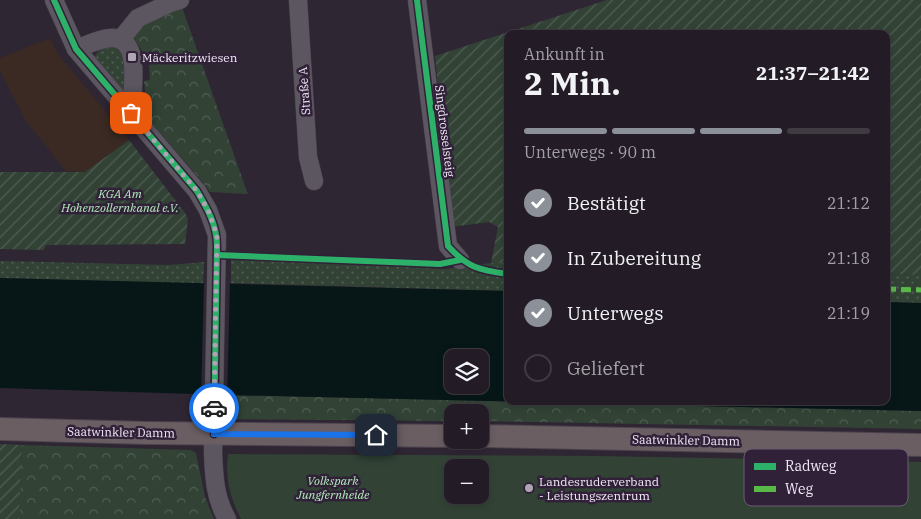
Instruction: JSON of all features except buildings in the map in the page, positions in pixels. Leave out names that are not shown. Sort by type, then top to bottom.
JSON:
[{"type":"main road","name":"Saatwinkler Damm","points":[[0,429],[214,426],[444,436]]},
{"type":"main road","name":"Saatwinkler Damm","points":[[489,436],[921,445]]},
{"type":"street","points":[[54,0],[76,49],[197,191],[208,210],[217,235],[214,482],[220,507],[227,519]]},
{"type":"street","points":[[121,39],[138,18],[180,0]]},
{"type":"street","name":"Straße A","points":[[298,0],[308,157],[314,181]]},
{"type":"street","name":"Singdrosselsteig","points":[[418,0],[448,246],[460,260]]},
{"type":"street","points":[[76,49],[110,38],[121,39],[127,44],[132,57],[131,113]]},
{"type":"shaded area","points":[[50,38],[58,54],[129,140],[85,172],[66,171],[26,121],[0,71],[0,58]]},
{"type":"shaded area","points":[[0,278],[504,291],[504,401],[0,388]]},
{"type":"shaded area","points":[[890,302],[921,303],[921,411],[661,405],[890,405]]},
{"type":"green space","points":[[607,0],[921,0],[921,275],[890,274],[890,30],[515,30]]},
{"type":"green space","points":[[182,7],[248,194],[210,192],[148,119],[144,81],[150,80],[149,64],[143,64],[142,51],[133,36],[144,22]]},
{"type":"green space","points":[[504,34],[504,263],[491,263],[498,227],[489,222],[451,227],[435,56]]},
{"type":"green space","points":[[111,45],[119,48],[123,57],[126,90],[124,92],[94,57],[100,49]]},
{"type":"green space","name":"KGA Am Hohenzollernkanal e.V.","points":[[129,140],[185,213],[188,219],[185,244],[46,245],[44,250],[0,249],[0,172],[85,172]]},
{"type":"green space","points":[[231,258],[446,269],[504,263],[504,291],[231,283]]},
{"type":"green space","points":[[0,261],[169,265],[204,262],[203,284],[0,278]]},
{"type":"green space","points":[[890,274],[921,275],[921,303],[890,302]]},
{"type":"green space","points":[[227,395],[504,401],[504,405],[661,405],[921,411],[921,429],[489,421],[489,404],[444,404],[444,421],[226,419]]},
{"type":"green space","points":[[0,444],[22,445],[19,519],[0,519]]},
{"type":"green space","points":[[22,445],[191,450],[196,453],[205,497],[214,519],[19,519]]},
{"type":"green space","name":"Volkspark Jungfernheide","points":[[228,454],[744,459],[744,506],[908,506],[908,462],[921,462],[921,519],[241,519],[229,488]]},
{"type":"pier","points":[[204,281],[230,281],[227,398],[201,397]]},
{"type":"marked path","points":[[890,289],[921,290]]},
{"type":"cycle path","points":[[54,0],[76,49],[197,191],[208,210],[217,238],[214,434]]},
{"type":"cycle path","points":[[417,0],[448,246],[462,259],[475,267],[504,273]]},
{"type":"cycle path","points":[[217,255],[440,264],[460,260]]},
{"type":"way so far","points":[[131,113],[197,191],[208,210],[217,235],[214,408]]},
{"type":"place","name":"Mäckeritzwiesen","points":[[132,57]]},
{"type":"place","name":"Landesruderverband - Leistungszentrum","points":[[529,488]]},
{"type":"route","points":[[214,408],[214,434],[376,435]]}]
